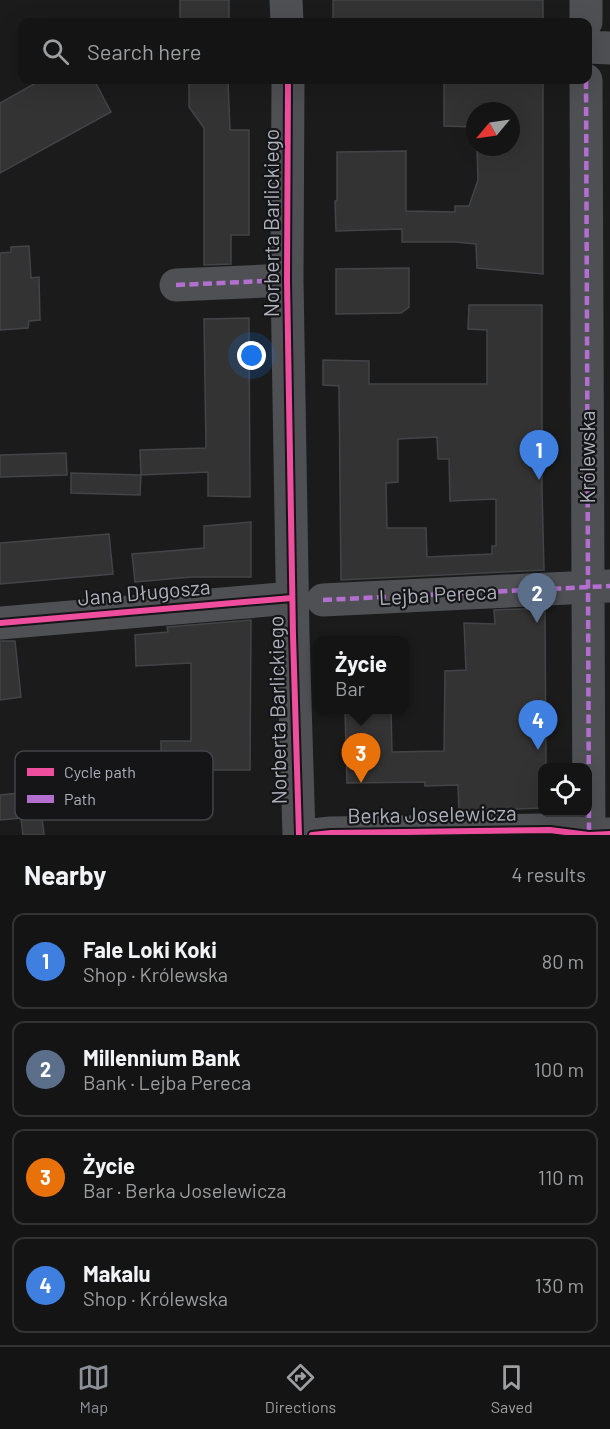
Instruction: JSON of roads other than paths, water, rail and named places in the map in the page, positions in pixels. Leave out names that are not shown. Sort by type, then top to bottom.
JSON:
[{"type":"street","points":[[286,0],[287,18]]},
{"type":"street","points":[[586,0],[586,18]]},
{"type":"street","points":[[592,47],[610,48]]},
{"type":"street","name":"Norberta Barlickiego","points":[[288,84],[287,280],[307,599],[299,835]]},
{"type":"street","name":"Królewska","points":[[586,84],[599,587],[589,835]]},
{"type":"street","points":[[176,285],[287,280]]},
{"type":"street","name":"Lejba Pereca","points":[[307,599],[599,587]]},
{"type":"street","name":"Jana Długosza","points":[[0,623],[307,599]]},
{"type":"street","name":"Berka Joselewicza","points":[[312,835],[550,830],[589,835],[610,834]]},
{"type":"place","name":"Fale Loki Koki","points":[[539,480]]},
{"type":"place","name":"Millennium Bank","points":[[537,623]]},
{"type":"place","name":"Makalu","points":[[538,750]]},
{"type":"place","name":"Życie","points":[[361,783]]}]
